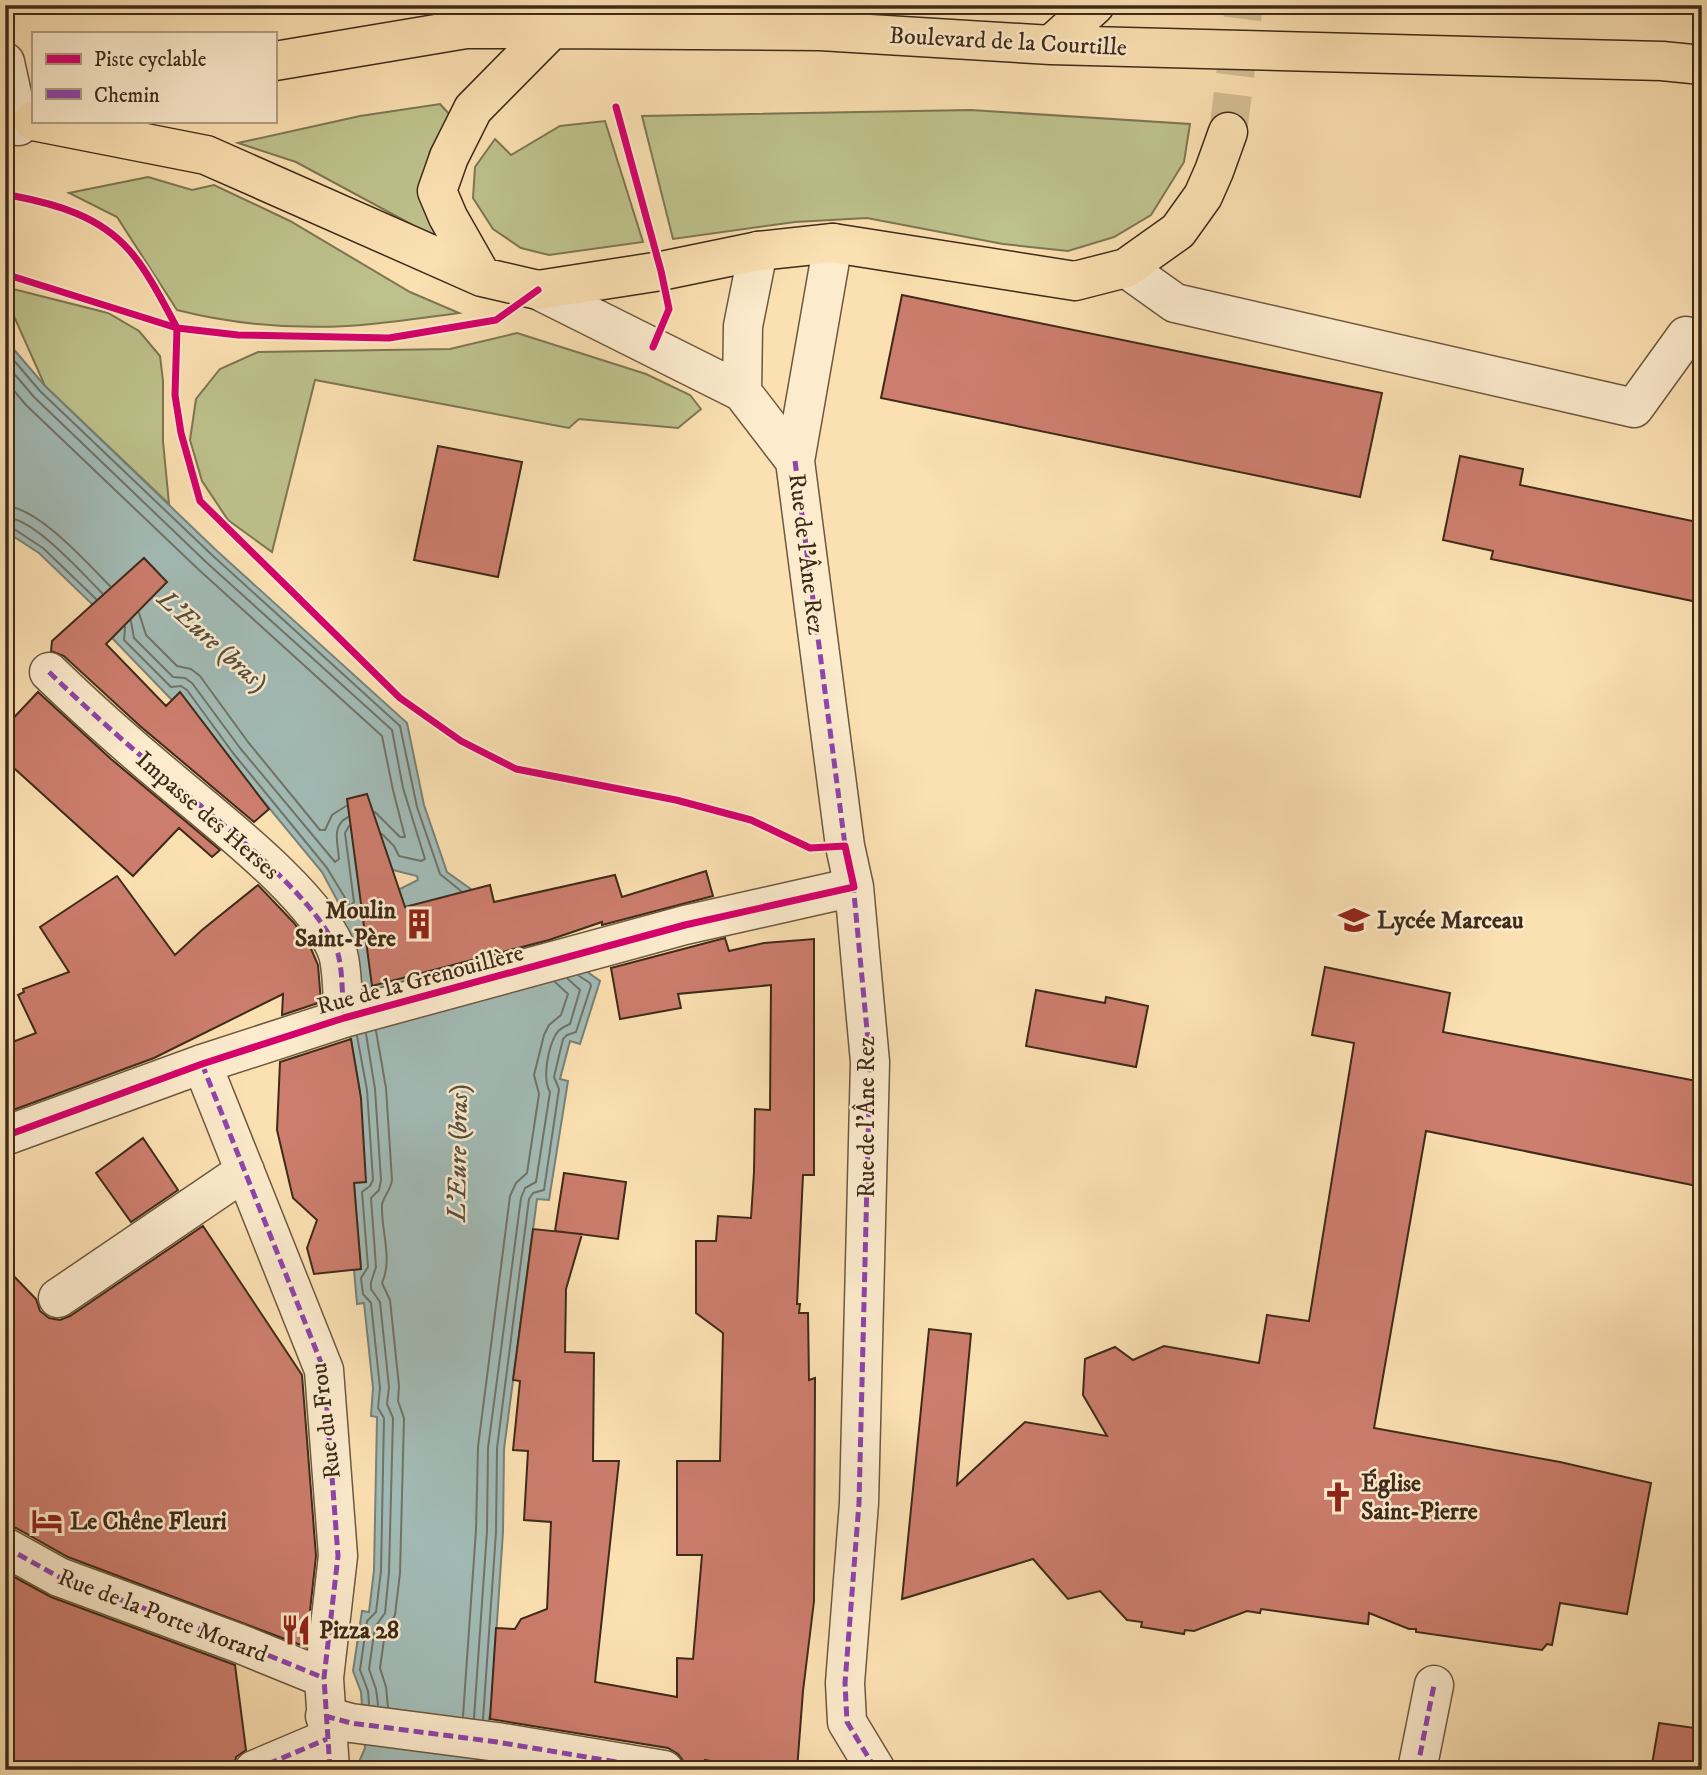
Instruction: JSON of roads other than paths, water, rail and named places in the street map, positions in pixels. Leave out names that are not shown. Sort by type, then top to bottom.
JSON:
[{"type":"main road","points":[[1051,45],[1095,5]]},
{"type":"main road","name":"Boulevard de la Courtille","points":[[276,61],[466,29],[552,29],[820,31],[1051,45],[1662,61],[1702,65]]},
{"type":"main road","points":[[482,277],[448,218],[437,191],[449,157],[473,109],[552,29]]},
{"type":"main road","points":[[23,125],[206,155],[482,277],[538,290],[661,271],[758,251],[833,243],[1075,281],[1126,268],[1178,232],[1203,196],[1228,132]]},
{"type":"street","points":[[5,62],[23,125]]},
{"type":"street","name":"Rue de l'Âne Rez","points":[[833,243],[795,461],[845,846],[854,887],[870,1062],[859,1503],[845,1683],[847,1723],[876,1770]]},
{"type":"street","points":[[742,392],[743,326],[758,251]]},
{"type":"street","points":[[1126,268],[1175,303],[1634,408],[1686,336]]},
{"type":"street","name":"Rue de l'Âne Rez","points":[[538,290],[742,392],[795,461]]},
{"type":"street","name":"Impasse des Herses","points":[[49,672],[95,716],[242,842],[299,897],[320,922],[338,954],[344,1018]]},
{"type":"street","name":"Rue de la Grenouillère","points":[[5,1136],[202,1064],[344,1018],[684,925],[854,887]]},
{"type":"street","name":"Rue du Frou","points":[[202,1064],[324,1370],[338,1556],[324,1678],[333,1737]]},
{"type":"street","points":[[58,1298],[245,1171]]},
{"type":"street","name":"Rue de la Porte Morard","points":[[5,1546],[58,1577],[238,1643],[324,1678]]},
{"type":"street","points":[[1417,1770],[1434,1685]]},
{"type":"street","points":[[254,1770],[333,1737],[497,1742],[664,1770]]},
{"type":"water","name":"L'Eure (bras)","points":[[5,339],[45,386],[217,551],[407,723],[424,805],[447,872],[600,981],[580,1044],[570,1041],[560,1079],[568,1081],[549,1200],[537,1199],[504,1449],[503,1532],[491,1711],[476,1770],[359,1770],[359,1762],[365,1748],[361,1692],[353,1671],[362,1611],[369,1612],[374,1570],[377,1417],[371,1416],[373,1388],[364,1303],[357,1304],[354,1270],[361,1268],[354,1183],[360,1091],[350,1037],[344,913],[322,872],[227,757],[112,638],[119,630],[39,553],[5,531]],"holes":[[[352,832],[389,869],[417,876],[418,880],[362,908]]]},
{"type":"tunnel","points":[[1228,132],[1244,5]]},
{"type":"place","name":"Lycée Marceau","points":[[1354,920]]},
{"type":"place","name":"Moulin Saint-Père","points":[[419,924]]},
{"type":"place","name":"Église Saint-Pierre","points":[[1338,1497]]},
{"type":"place","name":"Le Chêne Fleuri","points":[[47,1521]]},
{"type":"place","name":"Pizza 28","points":[[296,1630]]}]
